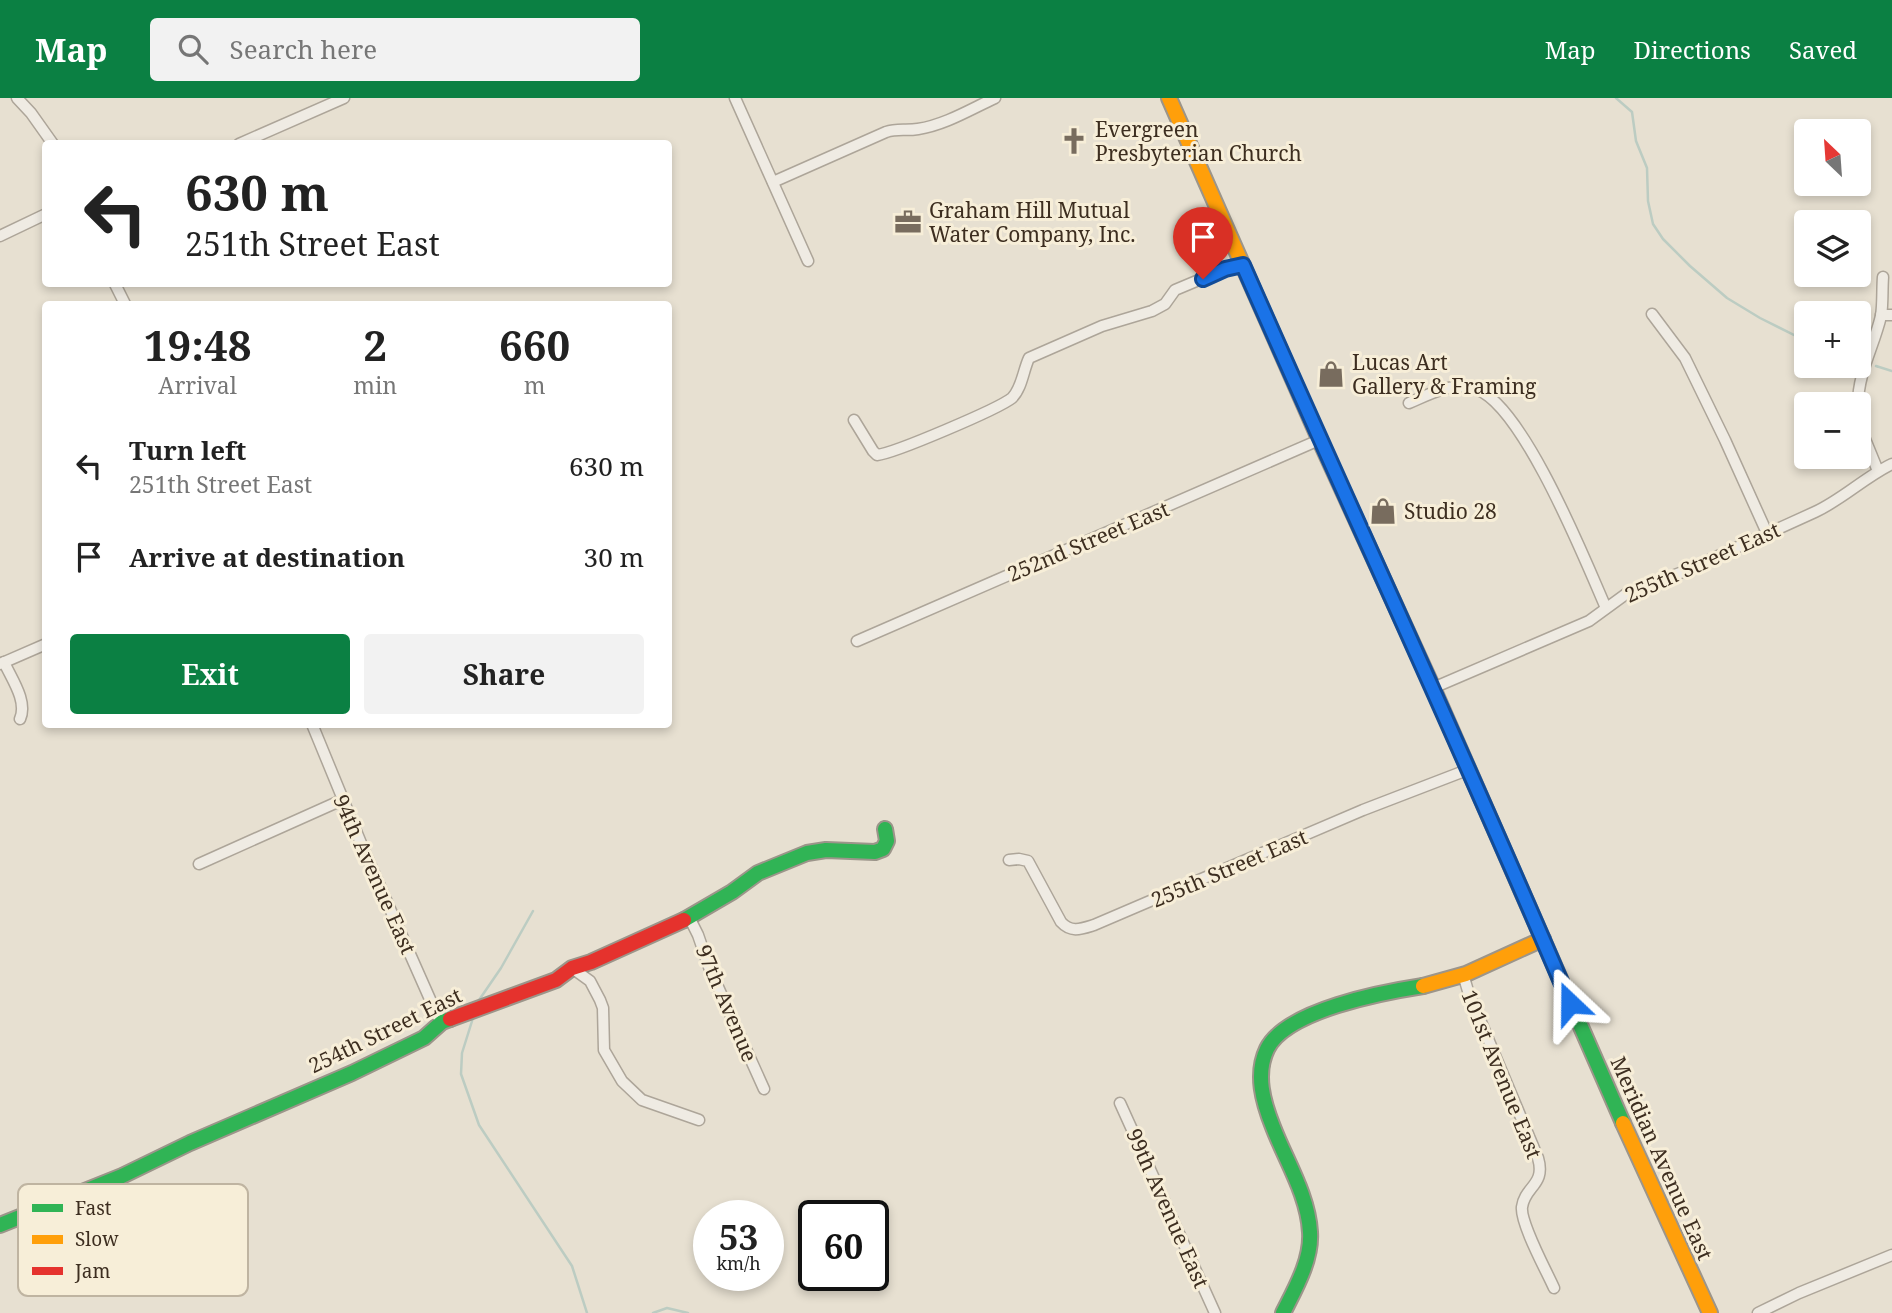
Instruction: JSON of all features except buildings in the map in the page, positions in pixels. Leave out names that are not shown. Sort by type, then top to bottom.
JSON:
[{"type":"street","points":[[17,98],[32,113],[50,140]]},
{"type":"street","points":[[248,140],[344,98]]},
{"type":"street","points":[[735,98],[808,261]]},
{"type":"street","points":[[773,182],[886,132],[898,128],[918,129],[932,125],[995,98]]},
{"type":"street","name":"Meridian Avenue East","points":[[1169,98],[1433,688],[1586,1042],[1710,1313]]},
{"type":"street","points":[[0,236],[42,216]]},
{"type":"street","points":[[854,420],[877,455],[903,447],[1012,398],[1029,358],[1040,352],[1060,346],[1102,326],[1152,311],[1165,304],[1175,290],[1225,269],[1243,265]]},
{"type":"street","points":[[1859,392],[1886,315],[1883,276]]},
{"type":"street","points":[[1652,314],[1685,358],[1767,533]]},
{"type":"street","points":[[1409,403],[1435,392],[1462,387],[1475,388],[1506,412],[1533,454],[1573,531],[1606,608]]},
{"type":"street","name":"252nd Street East","points":[[857,641],[1320,440]]},
{"type":"street","points":[[1871,454],[1878,471]]},
{"type":"street","name":"255th Street East","points":[[1433,688],[1589,621],[1626,594],[1685,571],[1832,505],[1878,471],[1892,464]]},
{"type":"street","points":[[20,719],[22,703],[2,663],[42,646]]},
{"type":"street","name":"94th Avenue East","points":[[314,728],[342,800],[442,1022]]},
{"type":"street","name":"255th Street East","points":[[1009,860],[1024,860],[1032,866],[1060,922],[1076,930],[1094,925],[1363,810],[1467,770]]},
{"type":"street","points":[[199,864],[342,800]]},
{"type":"street","name":"254th Street East","points":[[102,1184],[352,1073],[424,1038],[442,1022],[556,979],[572,968],[689,918],[758,873],[807,853],[827,850],[875,852],[883,849],[887,841],[885,829]]},
{"type":"street","name":"97th Avenue","points":[[689,918],[764,1089]]},
{"type":"street","points":[[1283,1313],[1300,1272],[1310,1234],[1306,1203],[1271,1123],[1261,1092],[1260,1070],[1265,1054],[1284,1030],[1319,1013],[1361,998],[1442,982],[1543,939]]},
{"type":"street","points":[[572,968],[590,981],[600,1000],[603,1008],[604,1050],[622,1081],[642,1100],[699,1120]]},
{"type":"street","name":"101st Avenue East","points":[[1463,974],[1538,1158],[1539,1180],[1524,1201],[1522,1212],[1554,1288]]},
{"type":"street","name":"99th Avenue East","points":[[1120,1102],[1215,1313]]},
{"type":"street","name":"254th Street East","points":[[0,1225],[18,1218]]},
{"type":"street","points":[[1758,1313],[1892,1255]]},
{"type":"waterway","points":[[1616,98],[1632,112],[1636,141],[1647,168],[1648,201],[1653,224],[1663,239],[1727,298],[1794,335]]},
{"type":"waterway","points":[[1876,366],[1892,371]]},
{"type":"waterway","points":[[477,1003],[501,968],[533,911]]},
{"type":"waterway","points":[[473,1018],[462,1053],[461,1074],[479,1125],[572,1266],[587,1313]]},
{"type":"waterway","points":[[653,1313],[667,1308],[688,1313]]},
{"type":"traffic: fast","points":[[1321,443],[1433,688],[1623,1123]]},
{"type":"traffic: fast","points":[[684,920],[758,873],[807,853],[826,850],[875,852],[883,849],[887,841],[885,829]]},
{"type":"traffic: fast","points":[[1283,1313],[1306,1264],[1310,1232],[1301,1191],[1266,1108],[1261,1068],[1267,1049],[1278,1035],[1314,1014],[1362,998],[1423,986]]},
{"type":"traffic: fast","points":[[102,1184],[352,1073],[424,1038],[442,1022],[450,1019]]},
{"type":"traffic: fast","points":[[0,1225],[18,1218]]},
{"type":"traffic: slow","points":[[1169,98],[1321,443]]},
{"type":"traffic: slow","points":[[1423,986],[1466,974],[1543,939]]},
{"type":"traffic: slow","points":[[1623,1123],[1710,1313]]},
{"type":"traffic: jam","points":[[450,1019],[556,980],[572,968],[684,920]]},
{"type":"place","name":"Evergreen Presbyterian Church","points":[[1074,141]]},
{"type":"place","name":"Graham Hill Mutual Water Company, Inc.","points":[[908,222]]},
{"type":"place","name":"Lucas Art Gallery & Framing","points":[[1331,374]]},
{"type":"place","name":"Studio 28","points":[[1383,511]]},
{"type":"route","points":[[1203,279],[1225,269],[1243,265],[1349,507],[1433,688],[1570,1003]]}]
